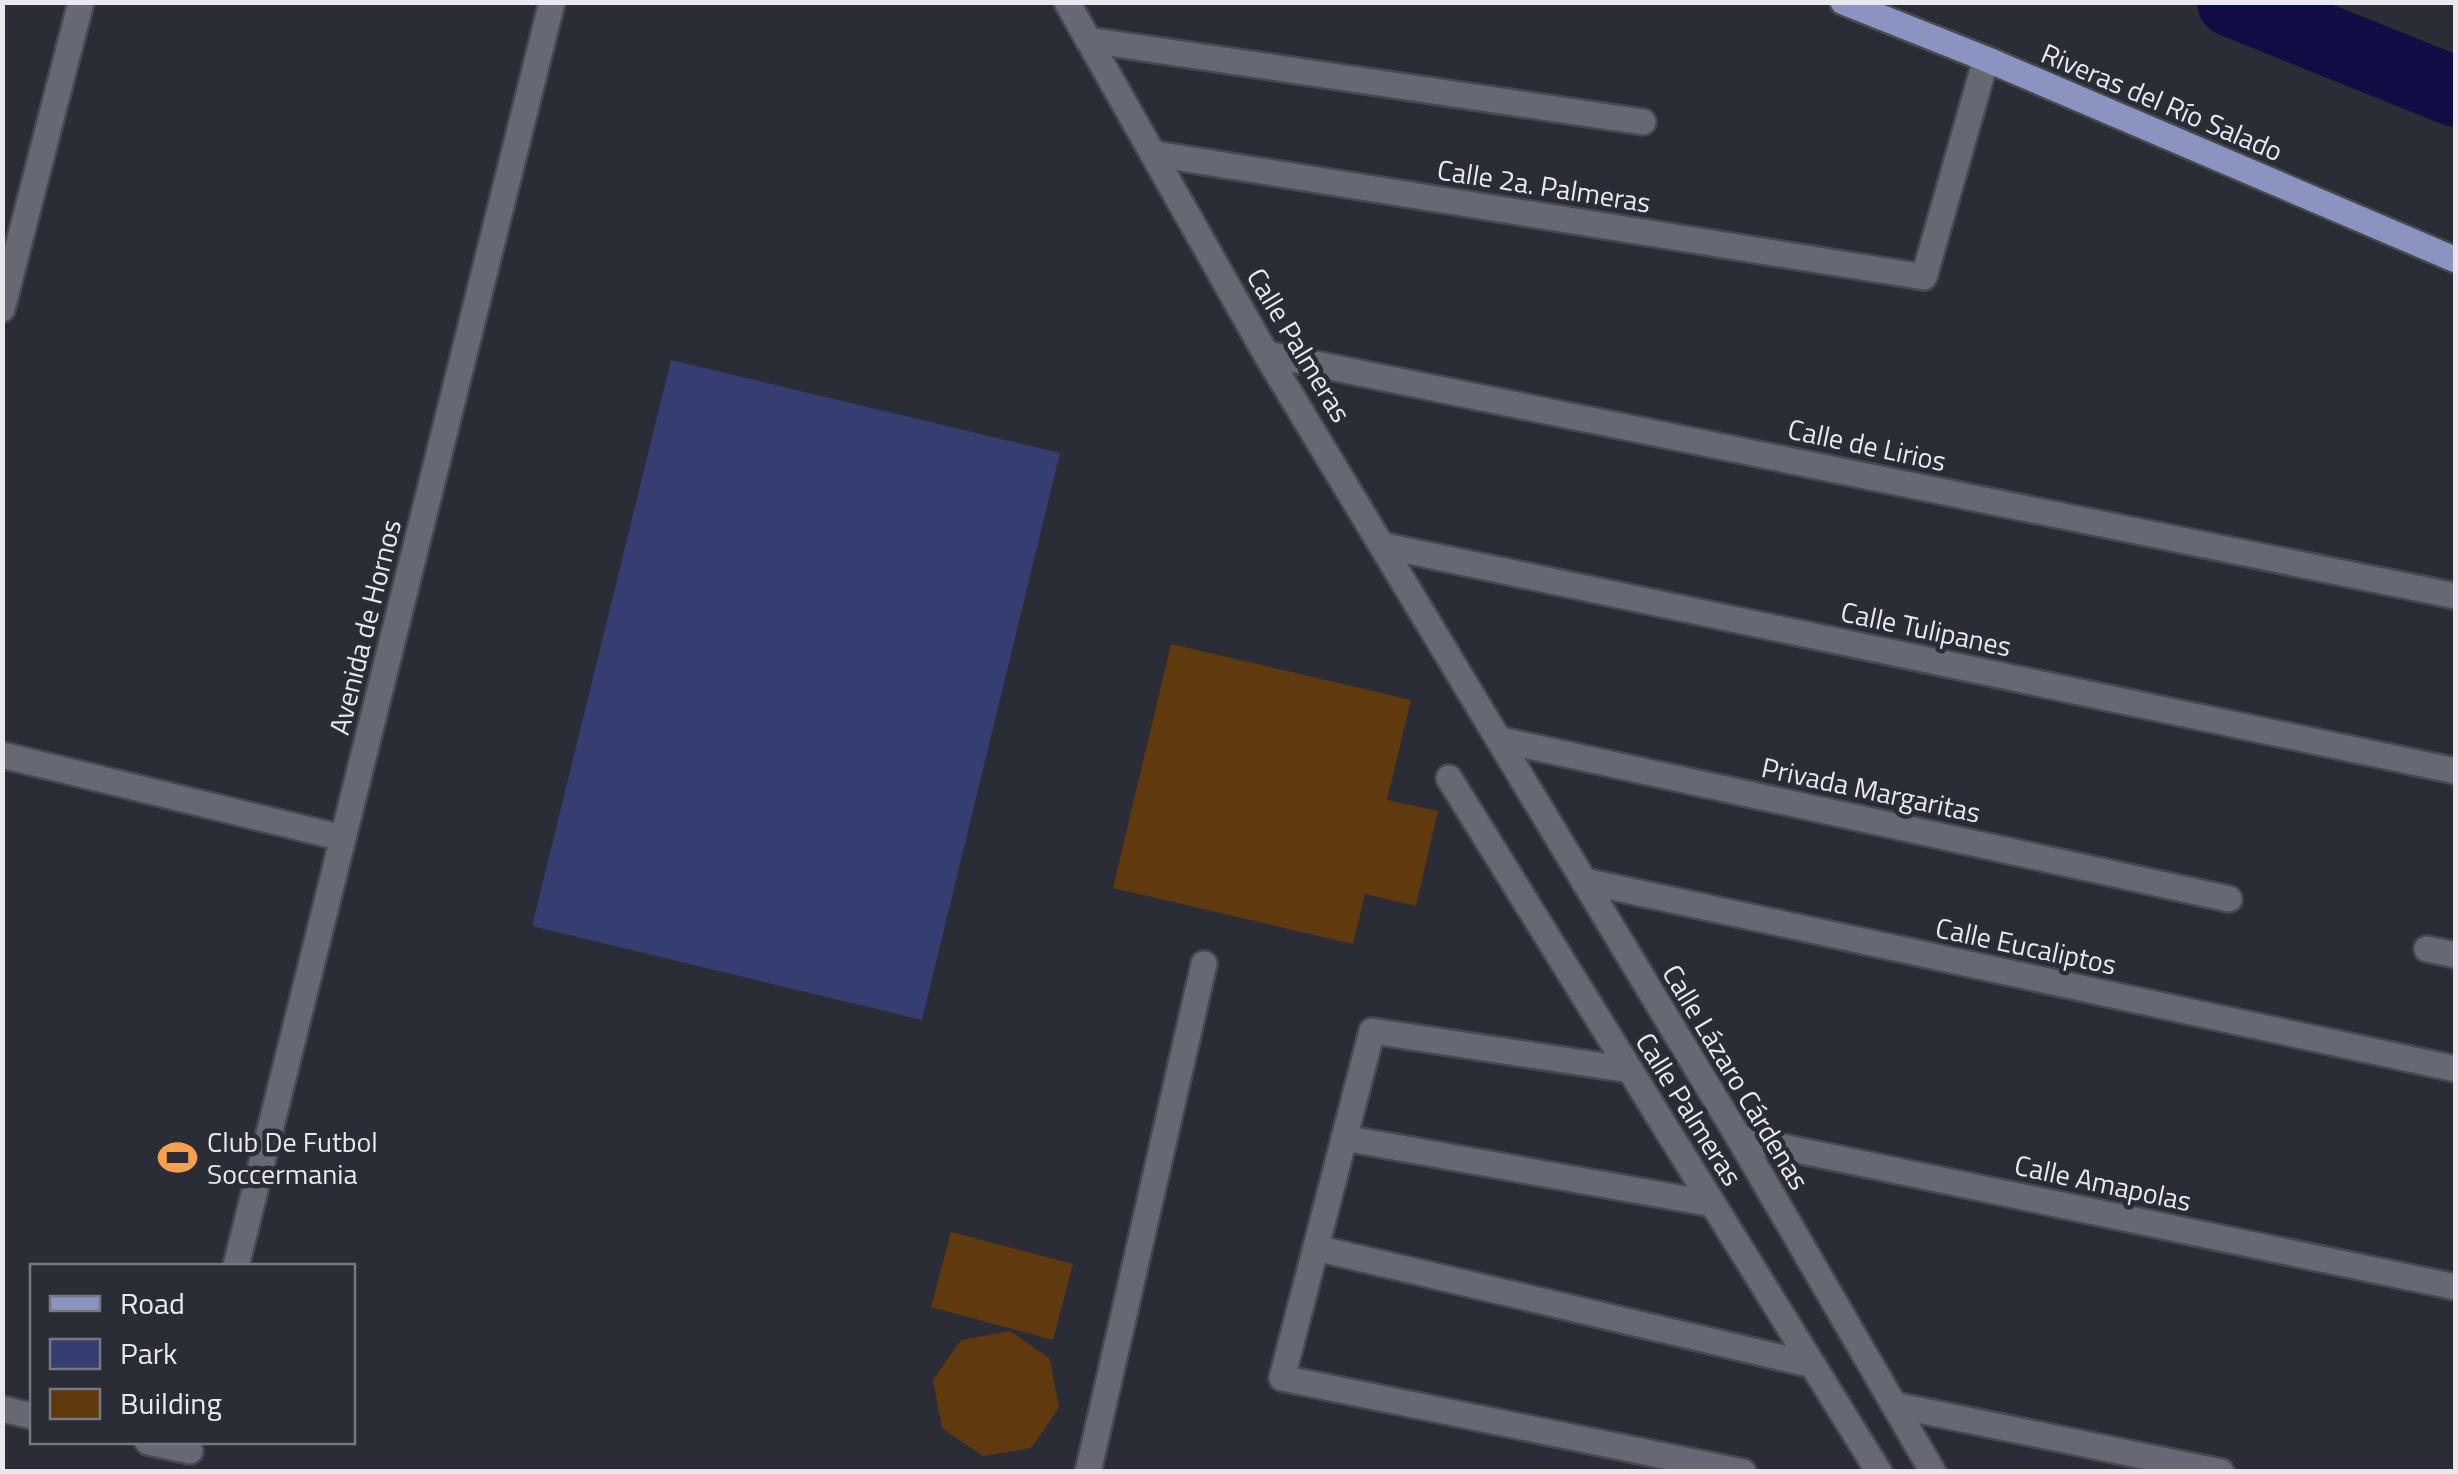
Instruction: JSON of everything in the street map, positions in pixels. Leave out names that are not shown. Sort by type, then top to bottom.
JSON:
[{"type":"main road","name":"Riveras del Río Salado","points":[[1843,2],[2456,260]]},
{"type":"street","points":[[2,309],[80,2]]},
{"type":"street","name":"Avenida de Hornos","points":[[236,1264],[552,2]]},
{"type":"street","name":"Calle Palmeras","points":[[1067,2],[1266,354],[1485,714]]},
{"type":"street","points":[[1088,40],[1643,122]]},
{"type":"street","name":"Calle 2a. Palmeras","points":[[1155,154],[1924,277],[1986,59]]},
{"type":"street","name":"Calle de Lirios","points":[[1266,354],[2456,596]]},
{"type":"street","name":"Calle Tulipanes","points":[[1385,546],[2456,771]]},
{"type":"street","name":"Calle Lázaro Cárdenas","points":[[1485,714],[1933,1472]]},
{"type":"street","name":"Privada Margaritas","points":[[1501,740],[2228,900]]},
{"type":"street","points":[[2,755],[343,838]]},
{"type":"street","name":"Calle Palmeras","points":[[1449,778],[1878,1472]]},
{"type":"street","name":"Calle Eucaliptos","points":[[1584,881],[2456,1070]]},
{"type":"street","points":[[2427,949],[2456,955]]},
{"type":"street","points":[[1088,1472],[1204,964]]},
{"type":"street","points":[[1630,1070],[1372,1032],[1282,1378],[1743,1472]]},
{"type":"street","points":[[1344,1138],[1713,1204]]},
{"type":"street","name":"Calle Amapolas","points":[[1739,1138],[2456,1287]]},
{"type":"street","points":[[1316,1248],[1812,1365]]},
{"type":"street","points":[[1894,1405],[2220,1472]]},
{"type":"street","points":[[2,1409],[30,1416]]},
{"type":"street","points":[[154,1444],[189,1455]]},
{"type":"green space","points":[[671,360],[1060,453],[922,1020],[532,926]]},
{"type":"building","points":[[1171,644],[1411,700],[1387,800],[1438,811],[1416,906],[1365,894],[1353,944],[1113,888]]},
{"type":"building","points":[[951,1232],[1073,1264],[1053,1340],[931,1307]]},
{"type":"building","points":[[1010,1331],[1050,1359],[1059,1408],[1031,1448],[983,1456],[942,1428],[933,1380],[961,1340]]},
{"type":"waterway","points":[[2232,2],[2456,92]]},
{"type":"place","name":"Club De Futbol Soccermania","points":[[177,1158]]}]
